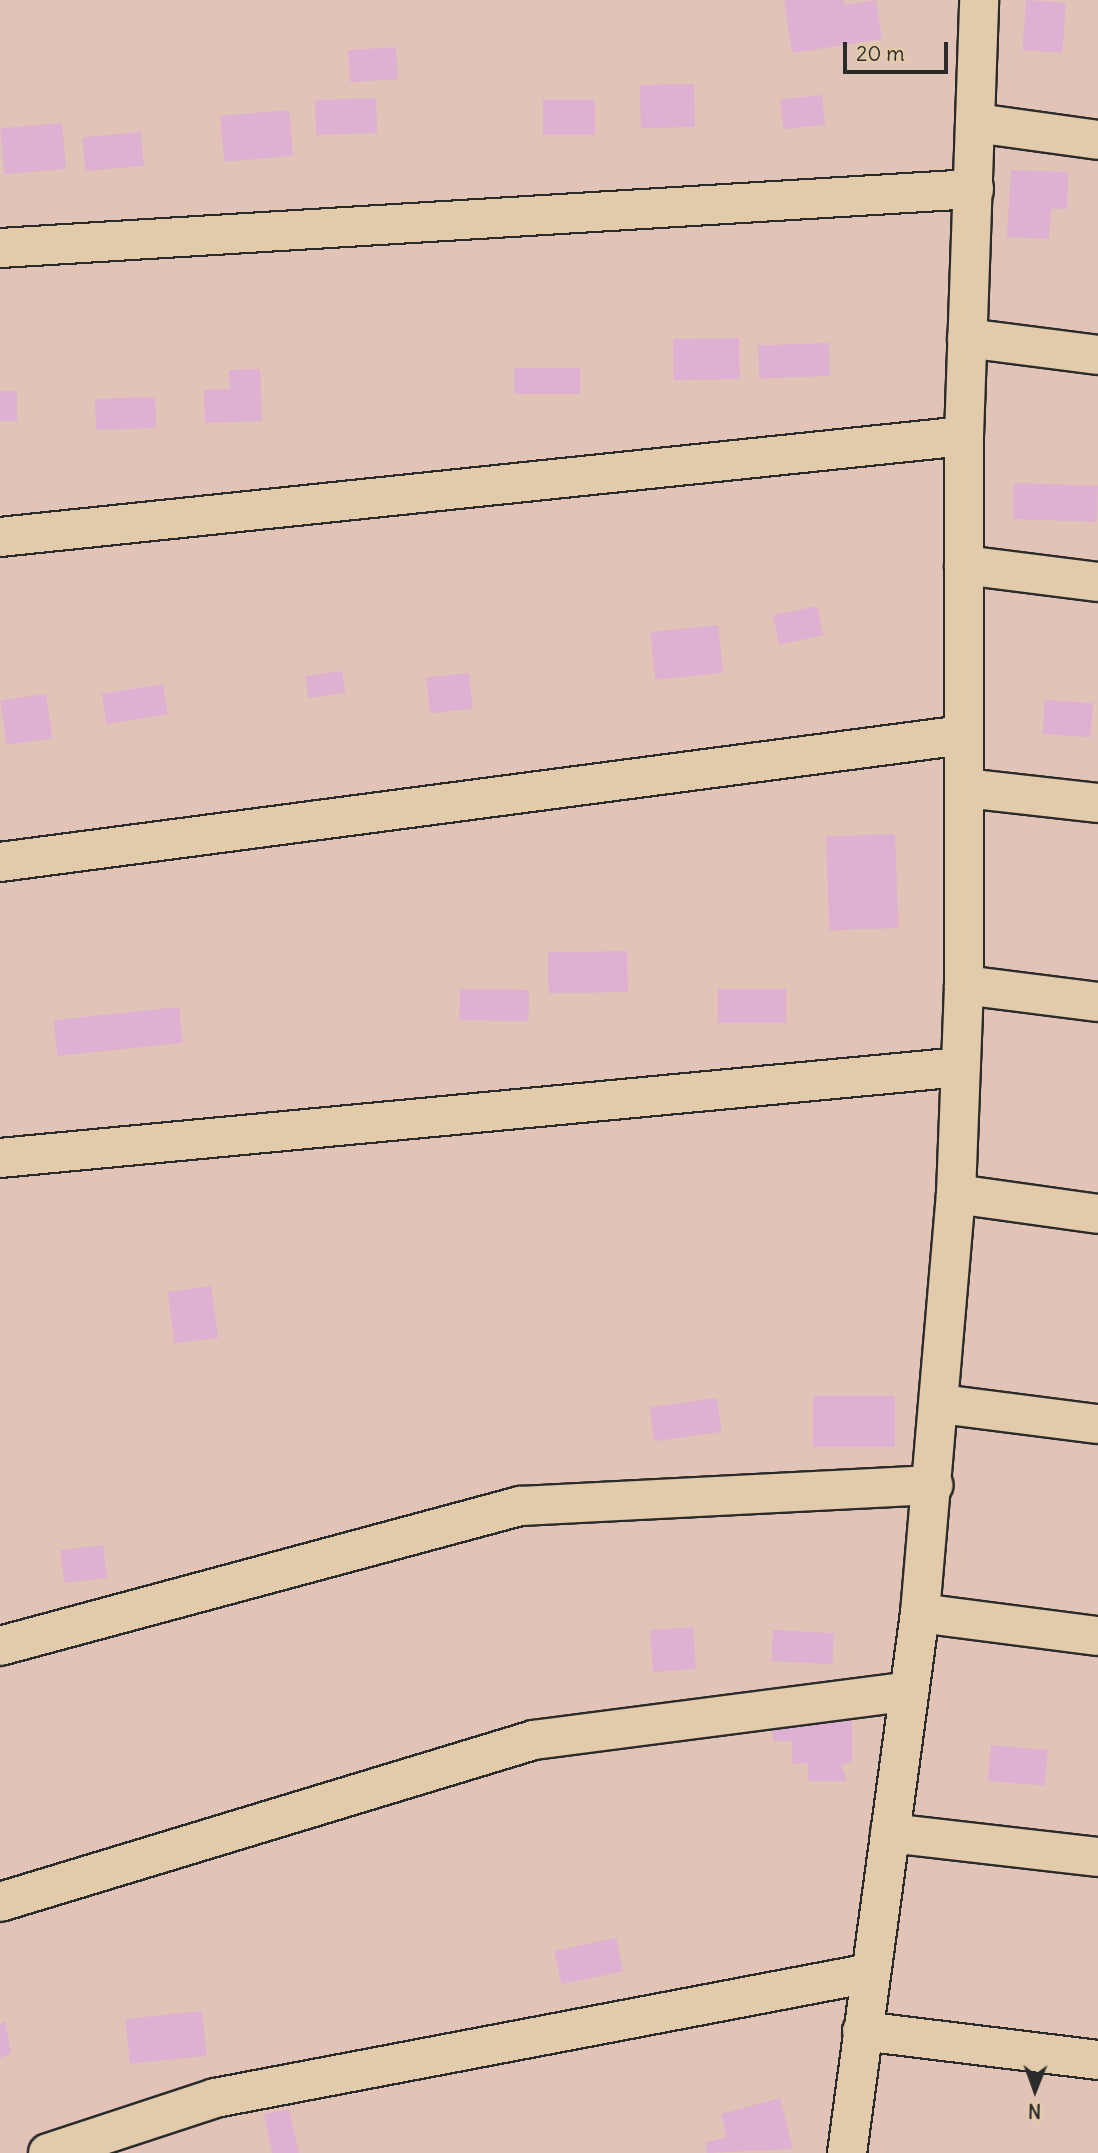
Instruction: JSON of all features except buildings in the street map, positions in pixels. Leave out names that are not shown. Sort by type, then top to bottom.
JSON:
[{"type":"street","points":[[847,2153],[920,1613],[941,1404],[956,1194],[964,985],[964,436],[979,0]]},
{"type":"street","points":[[976,123],[1098,140]]},
{"type":"street","points":[[0,248],[974,189]]},
{"type":"street","points":[[967,338],[1098,355]]},
{"type":"street","points":[[0,537],[964,436]]},
{"type":"street","points":[[964,565],[1098,582]]},
{"type":"street","points":[[0,862],[964,735]]},
{"type":"street","points":[[965,788],[1098,803]]},
{"type":"street","points":[[964,985],[1098,1002]]},
{"type":"street","points":[[0,1158],[961,1067]]},
{"type":"street","points":[[956,1194],[1098,1214]]},
{"type":"street","points":[[941,1404],[1098,1424]]},
{"type":"street","points":[[0,1646],[520,1506],[933,1485]]},
{"type":"street","points":[[920,1613],[1098,1636]]},
{"type":"street","points":[[0,1902],[534,1740],[909,1691]]},
{"type":"street","points":[[890,1833],[1098,1857]]},
{"type":"street","points":[[48,2153],[215,2098],[870,1973]]},
{"type":"street","points":[[862,2031],[1098,2060]]}]
